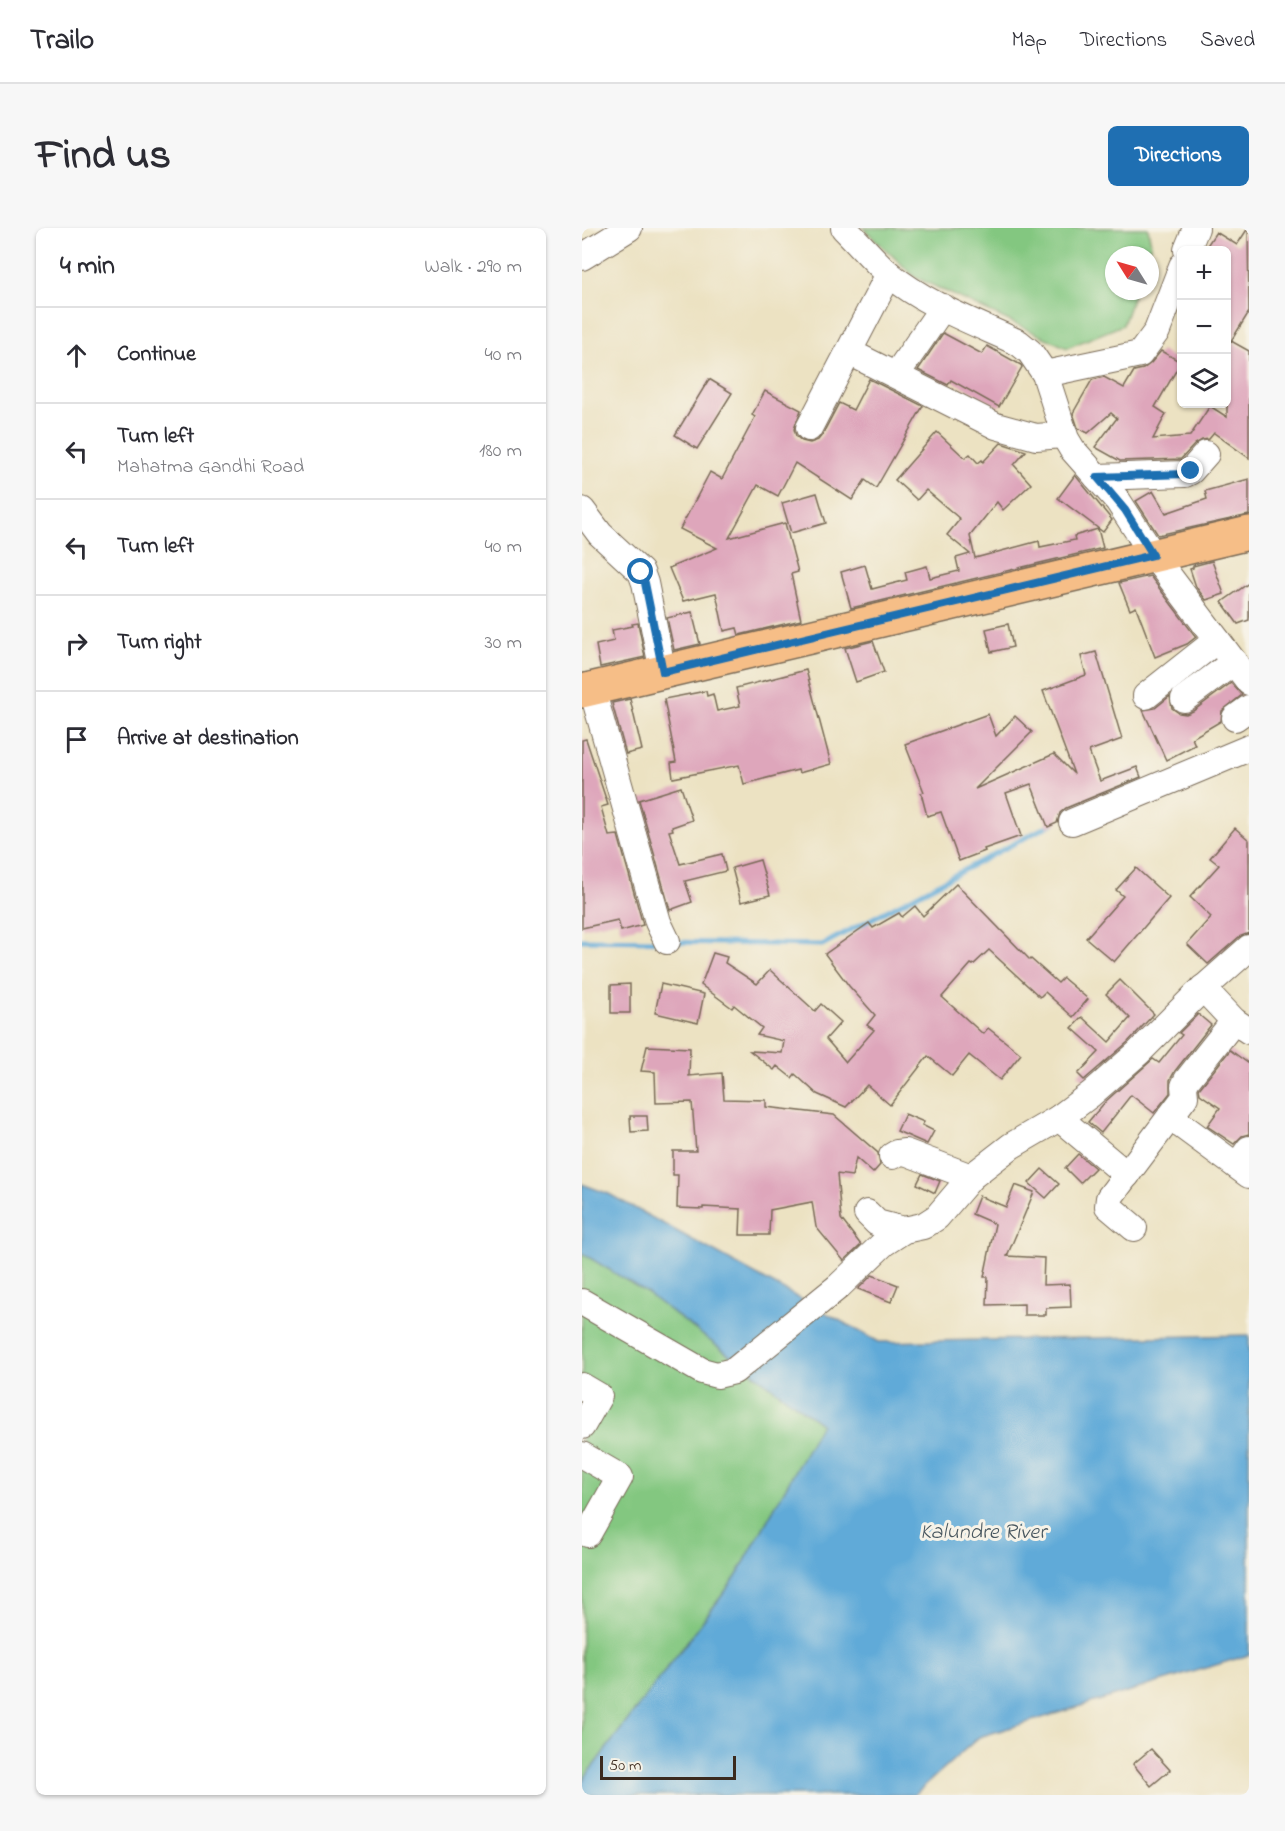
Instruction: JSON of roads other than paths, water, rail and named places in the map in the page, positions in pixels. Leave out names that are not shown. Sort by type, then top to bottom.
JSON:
[{"type":"main road","points":[[587,690],[1249,533]]},
{"type":"street","points":[[582,258],[629,228]]},
{"type":"street","points":[[844,228],[889,274],[930,300],[1030,352],[1045,374],[1064,435],[1072,449],[1125,510],[1153,555],[1244,674],[1184,699]]},
{"type":"street","points":[[1189,246],[1196,228]]},
{"type":"street","points":[[809,428],[889,274]]},
{"type":"street","points":[[1045,374],[1140,354],[1157,331],[1177,279]]},
{"type":"street","points":[[896,375],[943,307]]},
{"type":"street","points":[[861,358],[996,426],[1036,436],[1064,435]]},
{"type":"street","points":[[1097,477],[1185,474],[1191,471],[1206,454]]},
{"type":"street","points":[[582,510],[600,534],[641,572],[663,672]]},
{"type":"street","points":[[1146,696],[1217,640]]},
{"type":"street","points":[[587,690],[658,922],[667,941]]},
{"type":"street","points":[[1072,822],[1249,748]]},
{"type":"street","points":[[582,1302],[702,1371],[717,1375],[734,1371],[839,1286],[884,1243],[904,1230],[923,1226],[937,1217],[971,1177],[1011,1146],[1059,1118],[1091,1094],[1138,1053],[1203,988],[1249,948]]},
{"type":"street","points":[[1134,1228],[1108,1206],[1109,1198],[1185,1097],[1184,1086],[1187,1080],[1241,1026],[1203,988]]},
{"type":"street","points":[[1170,1117],[1245,1163]]},
{"type":"street","points":[[1059,1118],[1127,1175]]},
{"type":"street","points":[[892,1156],[905,1152],[971,1177]]},
{"type":"street","points":[[867,1213],[878,1222],[904,1230]]},
{"type":"street","points":[[582,1386],[599,1396],[582,1426]]},
{"type":"street","points":[[582,1455],[620,1478],[588,1534],[582,1531]]},
{"type":"water","name":"Kalundre River","points":[[582,1184],[609,1194],[879,1342],[1249,1335],[1249,1655],[979,1737],[914,1795],[582,1795],[582,1781],[736,1577],[821,1424],[644,1291],[582,1253]]},
{"type":"waterway","points":[[672,942],[822,945],[1053,823]]},
{"type":"waterway","points":[[582,940],[660,941]]}]
